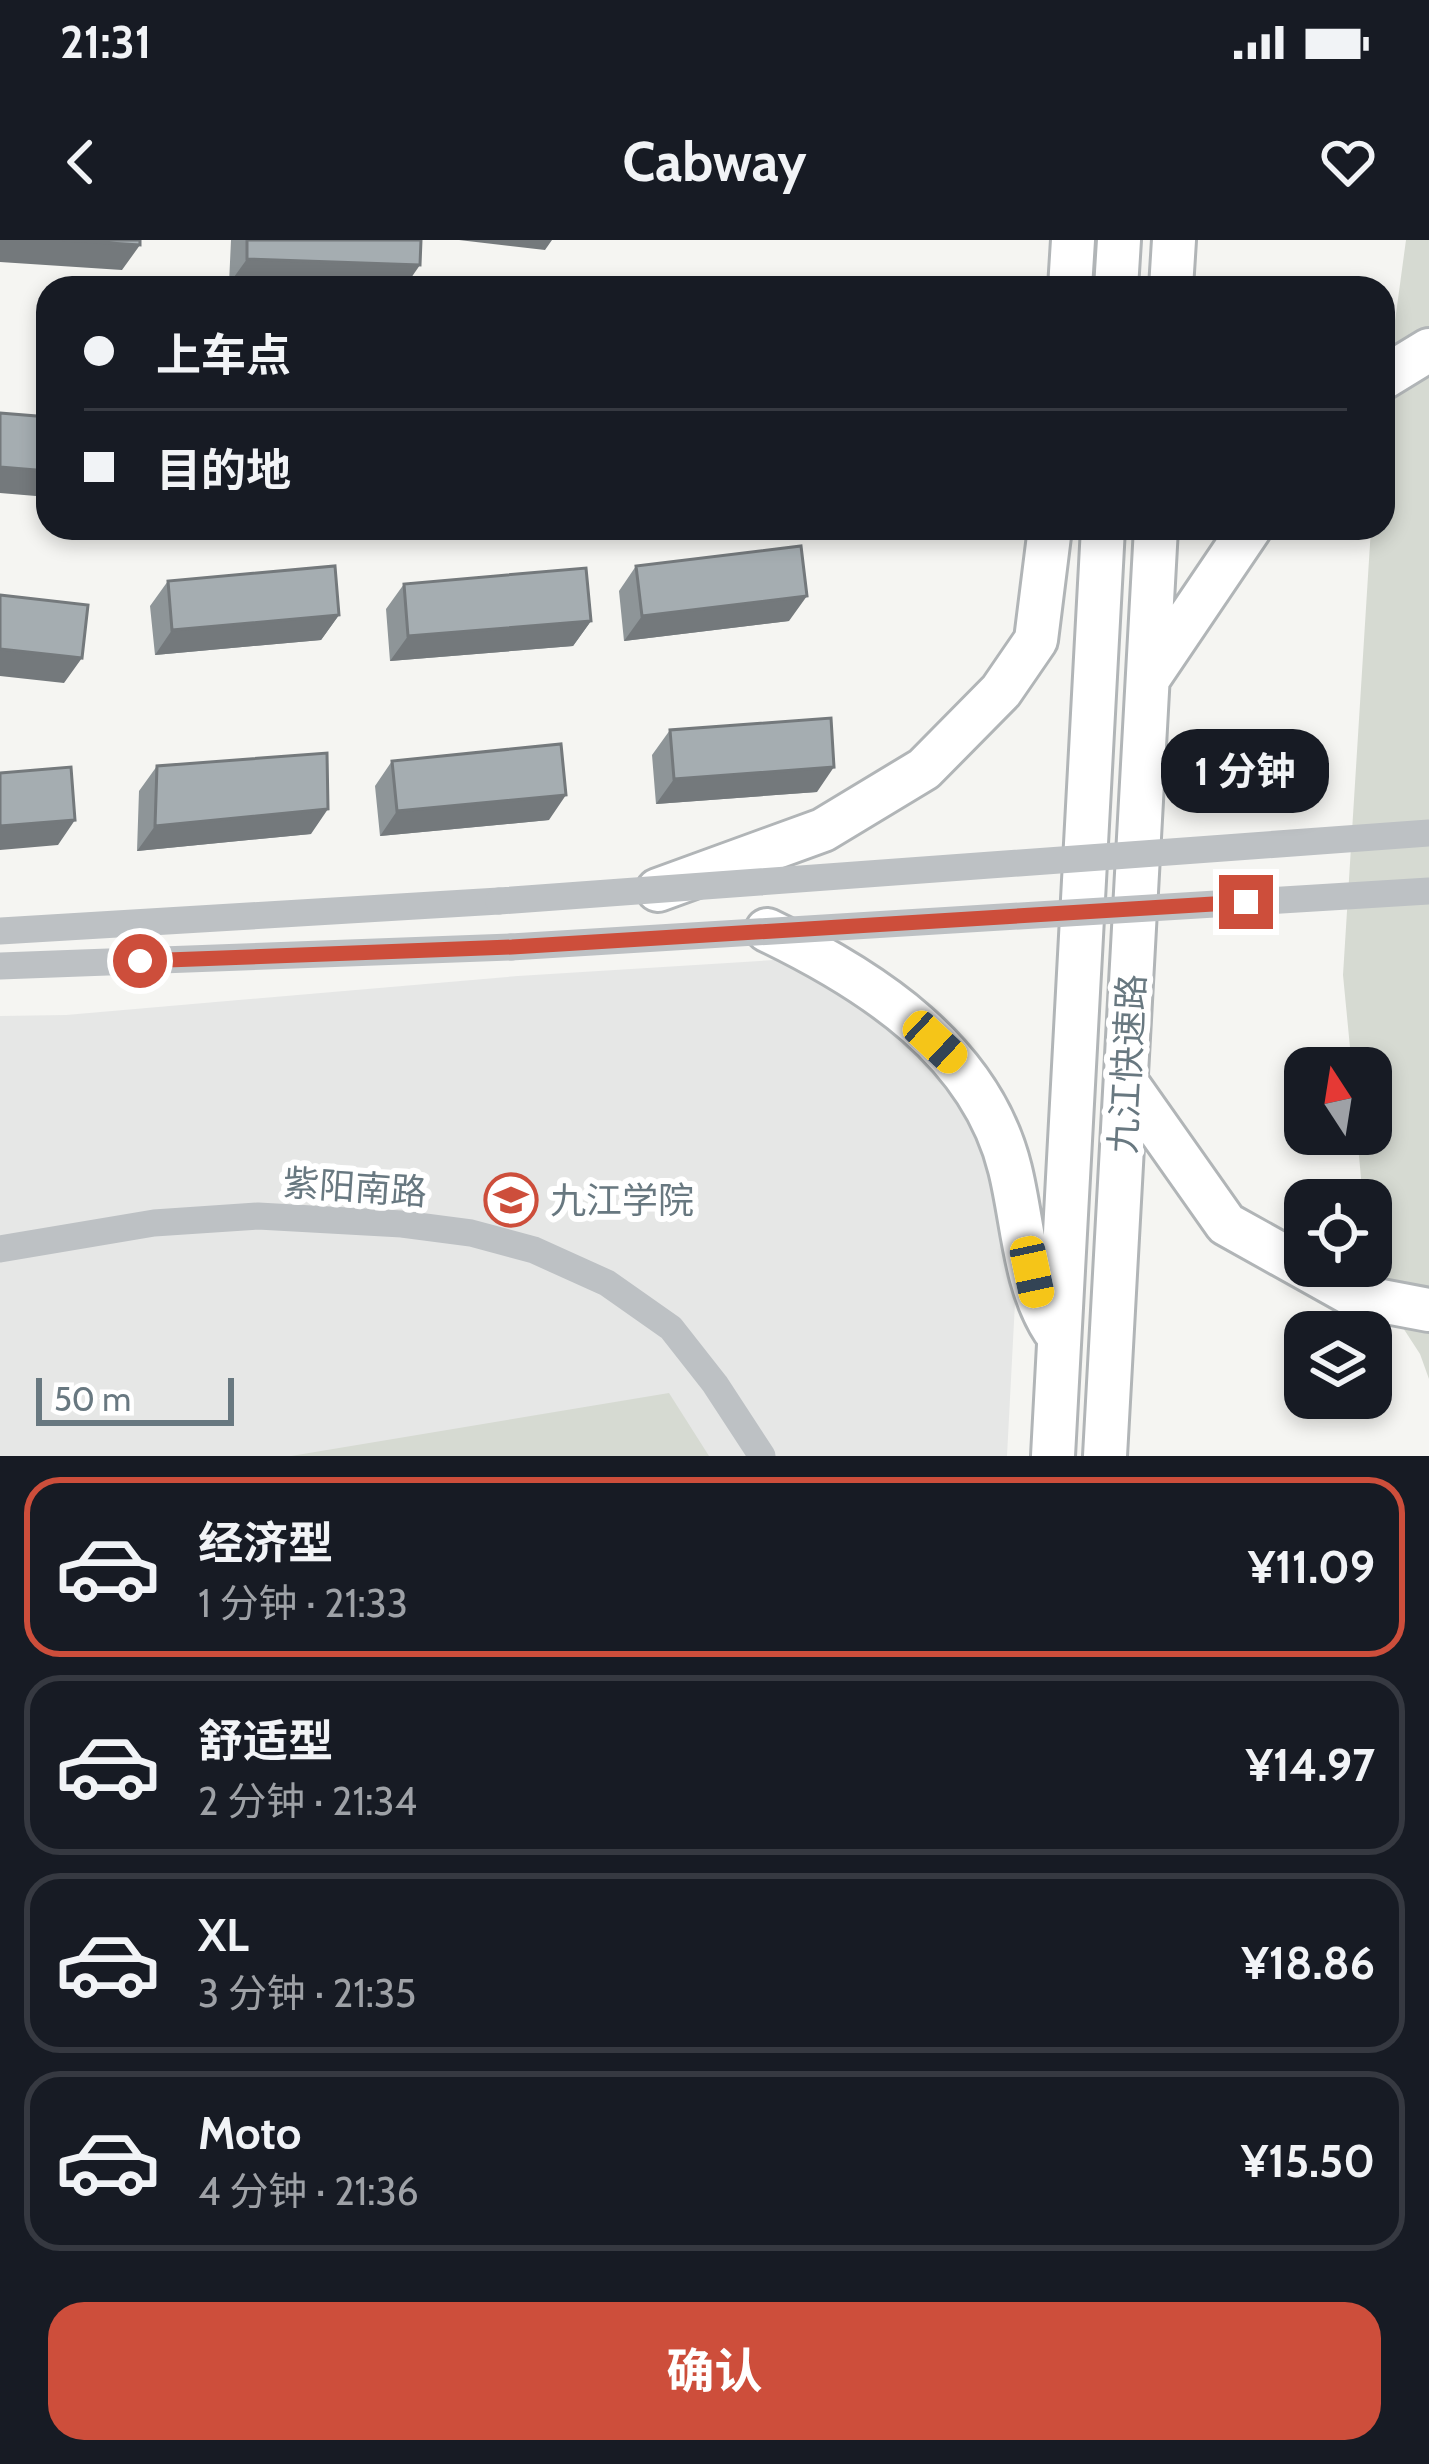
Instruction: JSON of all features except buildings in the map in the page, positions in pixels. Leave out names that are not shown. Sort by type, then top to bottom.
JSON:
[{"type":"highway","points":[[1071,276],[1073,240]]},
{"type":"highway","points":[[1118,276],[1119,240]]},
{"type":"highway","points":[[1172,276],[1174,240]]},
{"type":"highway","points":[[1395,371],[1429,350]]},
{"type":"highway","points":[[658,890],[823,830],[924,769],[1001,691],[1036,640],[1048,540]]},
{"type":"highway","name":"九江快速路","points":[[1053,1456],[1102,540]]},
{"type":"highway","name":"九江快速路","points":[[1105,1456],[1155,540]]},
{"type":"highway","points":[[1147,680],[1242,540]]},
{"type":"highway","points":[[767,930],[820,956],[910,1018],[960,1065],[987,1106],[1009,1165],[1040,1308],[1059,1338]]},
{"type":"highway","points":[[1126,1082],[1226,1224],[1354,1295],[1429,1310]]},
{"type":"street","points":[[0,932],[500,902],[1429,833]]},
{"type":"street","points":[[0,966],[512,947],[1429,891]]},
{"type":"street","name":"紫阳南路","points":[[0,1249],[154,1223],[258,1216],[403,1224],[471,1233],[534,1250],[607,1283],[671,1328],[762,1456]]},
{"type":"shaded area","points":[[1406,240],[1429,240],[1429,1379],[1420,1354],[1376,1287],[1392,1287],[1392,1179],[1361,1179],[1359,1155],[1392,1155],[1392,1047],[1350,1047],[1343,975],[1370,540],[1395,540],[1395,321]]},
{"type":"shaded area","name":"九江学院","points":[[806,958],[976,1073],[1018,1245],[1007,1456],[0,1456],[0,1016],[66,1015],[518,976]]},
{"type":"shaded area","points":[[669,1393],[709,1456],[291,1456]]},
{"type":"place","name":"九江学院","points":[[511,1200]]},
{"type":"route","points":[[140,961],[512,947],[1246,902]]}]
